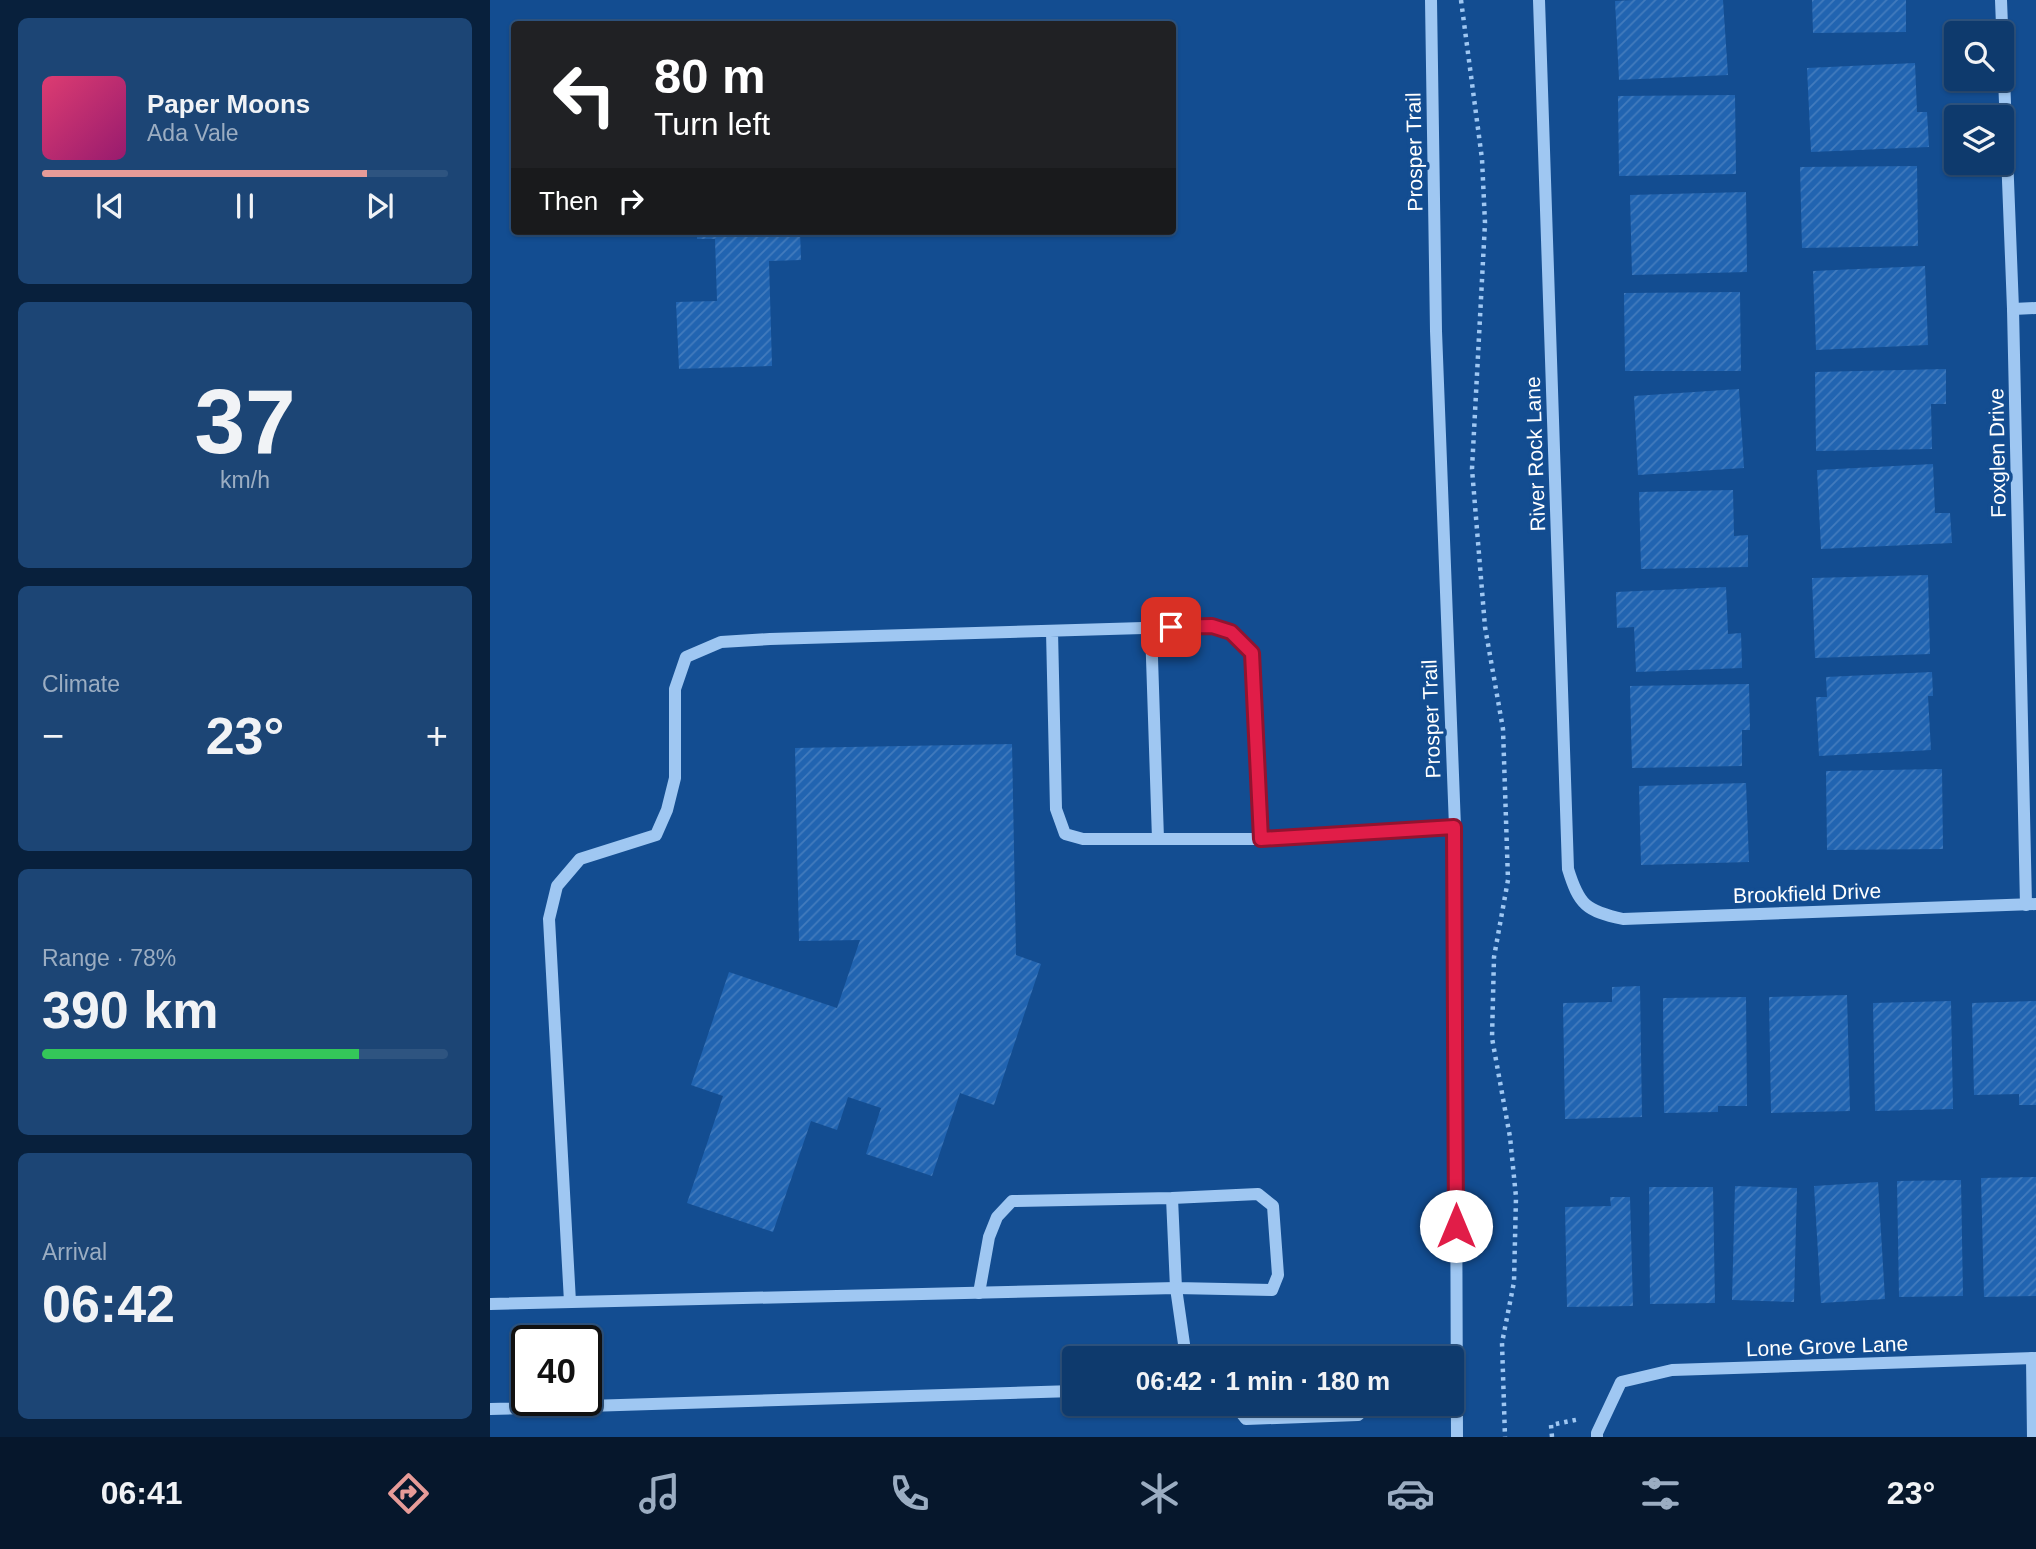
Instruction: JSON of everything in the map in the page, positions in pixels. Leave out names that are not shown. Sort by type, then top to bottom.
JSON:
[{"type":"street","name":"Prosper Trail","points":[[1431,0],[1436,331],[1454,827],[1454,1346]]},
{"type":"street","name":"River Rock Lane","points":[[1539,0],[1568,869],[1575,893],[1583,903]]},
{"type":"street","name":"Foxglen Drive","points":[[2001,0],[2031,904]]},
{"type":"street","points":[[2013,309],[2036,308]]},
{"type":"street","points":[[569,1303],[549,919],[557,886],[580,859],[656,835],[667,810],[675,778],[675,689],[686,657],[721,642],[1212,626],[1231,632],[1252,653],[1261,839]]},
{"type":"street","points":[[1151,628],[1158,839]]},
{"type":"street","points":[[1052,631],[1056,809],[1065,834],[1083,839],[1261,839],[1454,827]]},
{"type":"street","name":"Brookfield Drive","points":[[1583,903],[1603,915],[1623,919],[2031,904]]},
{"type":"street","points":[[490,1304],[569,1303],[979,1293],[1176,1288],[1272,1290],[1278,1275],[1273,1206],[1258,1194],[1012,1201],[997,1217],[989,1237],[979,1293]]},
{"type":"street","points":[[1172,1198],[1176,1288],[1184,1346]]},
{"type":"street","points":[[2033,1437],[2034,1358]]},
{"type":"street","name":"Lone Grove Lane","points":[[1597,1437],[1621,1382],[1672,1370],[2034,1358]]},
{"type":"street","points":[[490,1409],[1062,1391]]},
{"type":"street","points":[[1244,1416],[1246,1419],[1330,1416]]},
{"type":"street","name":"Prosper Trail","points":[[1456,1416],[1457,1437]]},
{"type":"path","points":[[1461,0],[1482,159],[1485,223],[1472,469],[1485,627],[1503,729],[1508,880],[1494,957],[1492,1038],[1510,1137],[1516,1197],[1514,1282],[1502,1343],[1505,1437]]},
{"type":"building","points":[[1723,0],[1728,75],[1619,80],[1615,1]]},
{"type":"building","points":[[1812,0],[1906,0],[1906,32],[1813,33]]},
{"type":"building","points":[[1915,63],[1917,112],[1927,112],[1929,147],[1811,152],[1807,68]]},
{"type":"building","points":[[1735,95],[1736,174],[1619,176],[1618,96]]},
{"type":"building","points":[[1917,166],[1918,246],[1802,248],[1800,167]]},
{"type":"building","points":[[1746,192],[1747,272],[1632,275],[1630,195]]},
{"type":"building","points":[[697,235],[800,235],[801,260],[769,261],[772,366],[679,369],[676,302],[717,301],[715,239],[697,239]]},
{"type":"building","points":[[1925,266],[1928,345],[1816,350],[1813,271]]},
{"type":"building","points":[[1740,292],[1741,371],[1625,371],[1624,293]]},
{"type":"building","points":[[1946,369],[1946,404],[1931,404],[1932,449],[1816,451],[1815,372]]},
{"type":"building","points":[[1739,389],[1744,468],[1638,475],[1634,396]]},
{"type":"building","points":[[1933,464],[1935,513],[1950,513],[1952,543],[1821,549],[1817,470]]},
{"type":"building","points":[[1733,490],[1734,536],[1748,535],[1748,567],[1641,569],[1639,492]]},
{"type":"building","points":[[1928,575],[1930,654],[1815,658],[1812,578]]},
{"type":"building","points":[[1726,587],[1728,634],[1741,633],[1742,668],[1636,672],[1634,627],[1617,628],[1616,592]]},
{"type":"building","points":[[1932,672],[1933,696],[1928,696],[1931,750],[1819,756],[1816,697],[1827,697],[1826,677]]},
{"type":"building","points":[[1749,684],[1750,730],[1742,730],[1742,766],[1632,768],[1630,686]]},
{"type":"building","points":[[1012,744],[1016,955],[1041,964],[994,1105],[960,1093],[932,1176],[866,1154],[881,1108],[848,1097],[837,1130],[811,1121],[773,1232],[687,1203],[723,1096],[691,1085],[729,972],[837,1008],[860,940],[799,941],[795,748]]},
{"type":"building","points":[[1942,769],[1943,849],[1827,850],[1826,771]]},
{"type":"building","points":[[1746,783],[1749,862],[1641,865],[1639,786]]},
{"type":"building","points":[[1640,986],[1642,1117],[1565,1119],[1563,1003],[1612,1002],[1612,987]]},
{"type":"building","points":[[1847,995],[1850,1111],[1771,1113],[1769,997]]},
{"type":"building","points":[[1746,997],[1747,1106],[1718,1106],[1718,1112],[1664,1113],[1663,998]]},
{"type":"building","points":[[1951,1001],[1953,1109],[1875,1111],[1873,1003]]},
{"type":"building","points":[[2036,1001],[2036,1105],[2019,1105],[2019,1094],[1974,1095],[1972,1003]]},
{"type":"building","points":[[2036,1177],[2036,1296],[1984,1297],[1981,1178]]},
{"type":"building","points":[[1961,1180],[1963,1296],[1899,1297],[1897,1181]]},
{"type":"building","points":[[1878,1182],[1885,1299],[1821,1303],[1814,1186]]},
{"type":"building","points":[[1735,1186],[1797,1188],[1794,1302],[1732,1300]]},
{"type":"building","points":[[1649,1187],[1713,1187],[1715,1303],[1650,1304]]},
{"type":"building","points":[[1610,1197],[1630,1197],[1633,1306],[1567,1307],[1565,1207],[1611,1206]]},
{"type":"route","points":[[1171,627],[1212,626],[1231,632],[1252,653],[1261,839],[1454,827],[1456,1226]]}]
